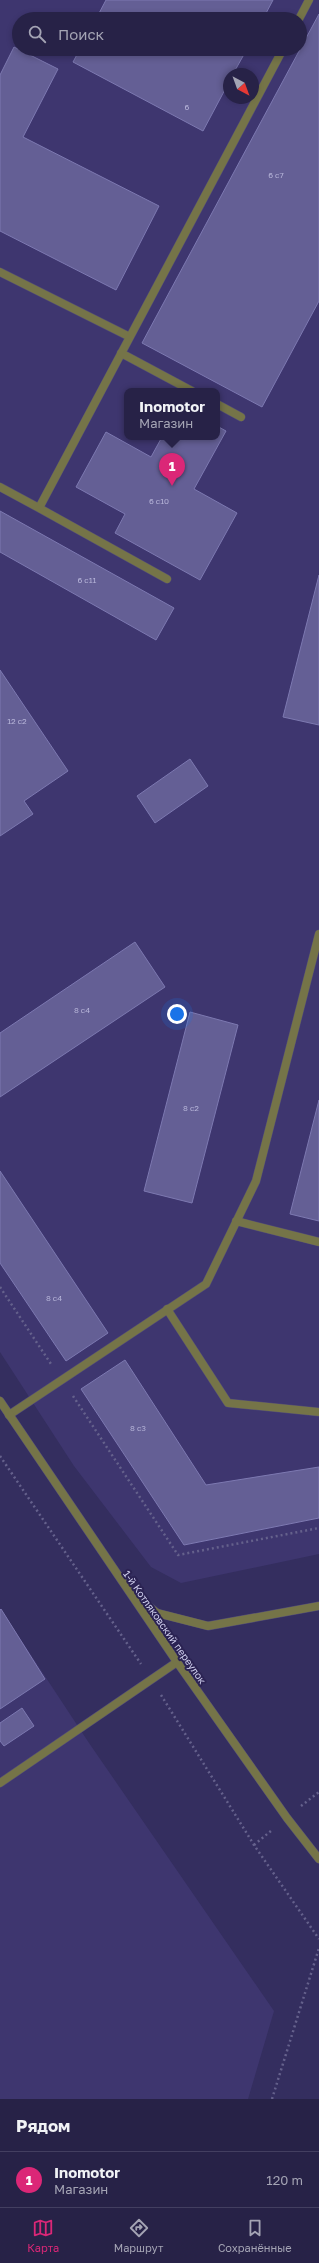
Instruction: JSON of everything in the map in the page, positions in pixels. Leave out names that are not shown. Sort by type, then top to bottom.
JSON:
[{"type":"street","points":[[303,12],[309,0]]},
{"type":"street","points":[[39,508],[279,56]]},
{"type":"street","points":[[0,272],[130,337]]},
{"type":"street","points":[[121,353],[186,388]]},
{"type":"street","points":[[220,406],[241,417]]},
{"type":"street","points":[[0,487],[167,579]]},
{"type":"street","points":[[9,1415],[206,1284],[256,1181],[319,934]]},
{"type":"street","points":[[236,1221],[319,1242]]},
{"type":"street","points":[[167,1309],[228,1403],[319,1412]]},
{"type":"street","name":"1-й Котляковский переулок","points":[[0,1401],[176,1662],[286,1818],[319,1858]]},
{"type":"street","points":[[114,1571],[138,1599],[157,1612],[208,1626],[319,1606]]},
{"type":"street","points":[[0,1783],[176,1662]]},
{"type":"path","points":[[0,1287],[178,1555],[319,1528]]},
{"type":"path","points":[[0,1456],[91,1588],[151,1680],[254,1845],[319,1939]]},
{"type":"path","points":[[272,2099],[319,1948]]},
{"type":"shaded area","points":[[0,0],[319,0],[319,1554],[181,1583],[151,1567],[74,1466],[0,1352]]},
{"type":"shaded area","points":[[0,1608],[89,1743],[274,2011],[248,2099],[0,2099]]},
{"type":"building","points":[[106,0],[273,0],[267,12],[100,12]]},
{"type":"building","points":[[319,14],[319,301],[262,407],[142,343],[296,56],[307,56],[307,36]]},
{"type":"building","points":[[12,51],[12,56],[32,56],[58,69],[23,137],[159,206],[116,290],[0,231],[0,75]]},
{"type":"building","points":[[76,56],[243,56],[236,68],[223,68],[223,93],[203,131],[73,62]]},
{"type":"building","points":[[220,428],[226,431],[194,489],[237,513],[200,580],[115,533],[125,514],[76,487],[106,432],[151,457],[160,440],[220,440]]},
{"type":"building","points":[[0,511],[174,608],[156,640],[0,552]]},
{"type":"building","points":[[319,575],[319,725],[283,717]]},
{"type":"building","points":[[0,670],[68,771],[24,801],[33,814],[0,836]]},
{"type":"building","points":[[190,759],[208,786],[155,823],[137,796]]},
{"type":"building","points":[[135,942],[165,987],[0,1097],[0,1033]]},
{"type":"building","points":[[190,1012],[238,1025],[192,1203],[144,1191]]},
{"type":"building","points":[[319,1100],[319,1221],[290,1214]]},
{"type":"building","points":[[0,1171],[108,1333],[66,1361],[0,1263]]},
{"type":"building","points":[[125,1360],[206,1485],[319,1467],[319,1518],[184,1545],[81,1389]]},
{"type":"building","points":[[1,1609],[45,1679],[0,1709],[0,1610]]},
{"type":"building","points":[[22,1708],[34,1726],[4,1746],[0,1741],[0,1723]]},
{"type":"place","name":"Inomotor","points":[[172,486]]}]
